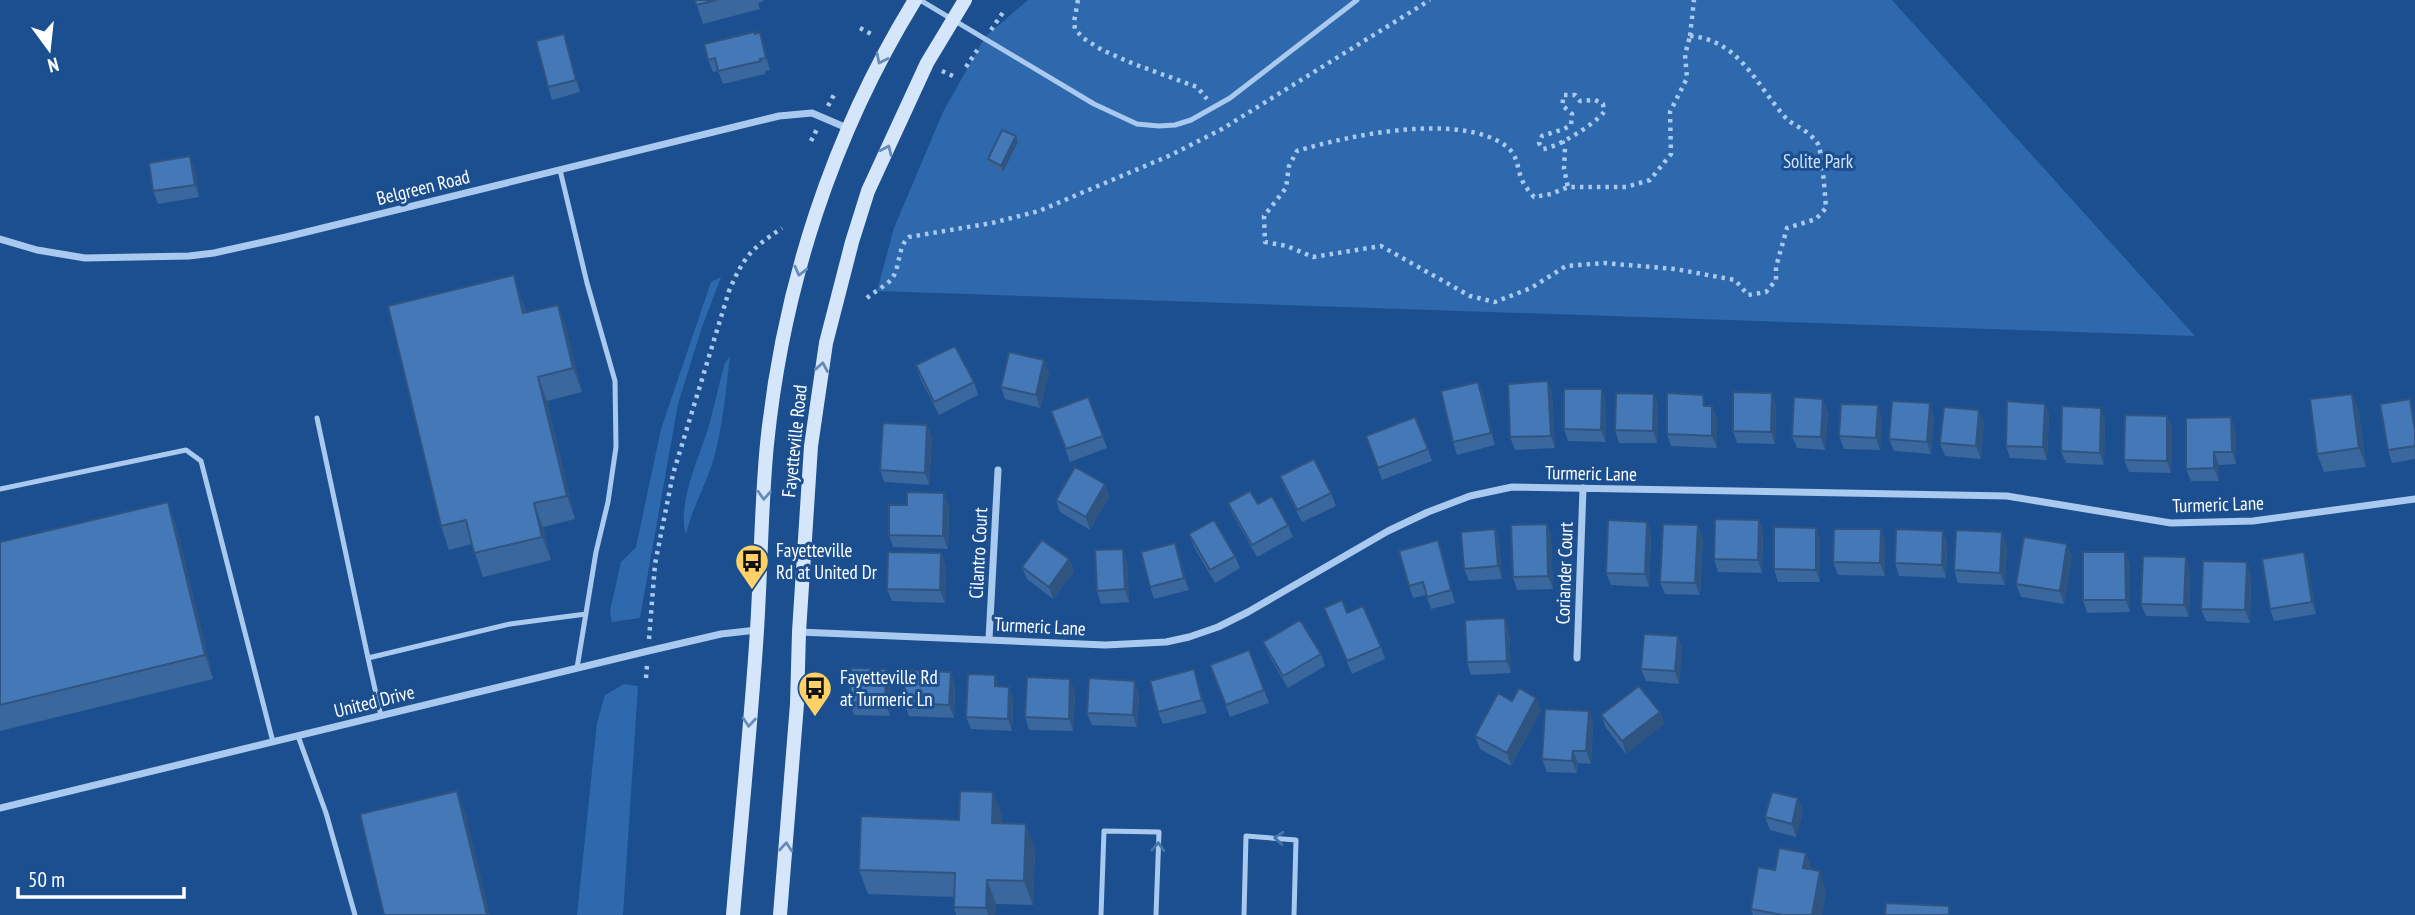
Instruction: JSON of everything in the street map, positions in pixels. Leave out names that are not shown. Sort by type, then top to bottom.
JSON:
[{"type":"main road","name":"Fayetteville Road","points":[[733,915],[757,630],[767,445],[783,337],[814,215],[847,128],[889,43],[915,0]]},
{"type":"main road","name":"Fayetteville Road","points":[[780,915],[797,704],[811,446],[826,343],[868,191],[927,63],[965,0]]},
{"type":"street","name":"Belgreen Road","points":[[0,239],[37,250],[85,258],[189,256],[286,237],[794,113],[812,113],[847,128]]},
{"type":"street","name":"Cilantro Court","points":[[989,639],[998,470]]},
{"type":"street","name":"Turmeric Lane","points":[[799,632],[1138,645],[1189,637],[1218,627],[1248,612],[1388,531],[1470,496],[1512,487],[2007,496],[2171,523],[2253,520],[2415,499]]},
{"type":"street","name":"Coriander Court","points":[[1577,658],[1583,488]]},
{"type":"street","name":"United Drive","points":[[0,808],[721,634],[757,630]]},
{"type":"lane","points":[[920,0],[1094,104],[1137,124],[1159,126],[1191,120],[1212,108],[1357,0]]},
{"type":"lane","points":[[560,170],[587,283],[615,381],[616,447],[577,668]]},
{"type":"lane","points":[[317,418],[381,716]]},
{"type":"lane","points":[[0,489],[186,450],[201,461],[273,742]]},
{"type":"lane","points":[[368,658],[510,624],[586,614]]},
{"type":"lane","points":[[298,736],[326,813],[355,915]]},
{"type":"lane","points":[[1101,915],[1104,831],[1159,832],[1156,915]]},
{"type":"lane","points":[[1244,915],[1246,836],[1296,840],[1294,915]]},
{"type":"path","points":[[1078,0],[1074,22],[1075,29],[1083,38],[1134,64],[1197,87],[1212,108]]},
{"type":"path","points":[[867,298],[891,280],[898,266],[904,241],[909,237],[992,223],[1039,211],[1171,155],[1222,129],[1430,0]]},
{"type":"path","points":[[1690,36],[1706,37],[1727,47],[1787,120],[1804,128],[1819,146],[1826,208],[1816,219],[1787,228],[1776,267],[1776,280],[1766,292],[1748,295],[1735,280],[1712,275],[1604,263],[1566,266],[1531,288],[1495,302],[1470,296],[1381,246],[1313,257],[1286,246],[1265,243],[1264,216],[1286,188],[1289,166],[1297,151],[1350,137],[1407,129],[1457,130],[1481,134],[1506,146],[1517,156],[1523,183],[1534,197],[1568,187],[1626,187],[1650,180],[1671,154],[1670,112],[1687,78],[1685,55],[1694,0]]},
{"type":"path","points":[[1564,95],[1575,95],[1580,101],[1595,100],[1603,104],[1604,112],[1599,118],[1562,142],[1543,149],[1539,143],[1542,136],[1571,125],[1572,114],[1562,106],[1564,95]]},
{"type":"path","points":[[1562,142],[1565,148],[1564,169],[1568,187]]},
{"type":"path","points":[[649,634],[655,564],[673,474],[729,290],[741,261],[756,245],[782,228]]},
{"type":"green space","name":"Solite Park","points":[[1028,0],[1892,0],[2195,336],[877,291],[894,228],[943,112],[985,37]]},
{"type":"green space","points":[[721,277],[678,404],[640,618],[612,622],[610,611],[621,562],[636,547],[661,429],[711,282]]},
{"type":"green space","points":[[730,356],[717,446],[686,535],[684,509],[687,494],[725,363]]},
{"type":"green space","points":[[624,684],[638,686],[623,915],[577,915],[597,723],[605,695]]},
{"type":"building","points":[[695,0],[717,0],[696,5]]},
{"type":"building","points":[[760,32],[766,58],[718,71],[715,58],[708,60],[704,44]]},
{"type":"building","points":[[564,34],[576,80],[548,87],[536,41]]},
{"type":"building","points":[[1002,130],[1016,136],[1001,166],[988,159]]},
{"type":"building","points":[[190,156],[195,185],[153,191],[149,163]]},
{"type":"building","points":[[514,275],[523,313],[558,305],[573,368],[538,377],[567,496],[534,503],[542,537],[474,553],[466,520],[441,526],[388,306]]},
{"type":"building","points":[[955,346],[974,382],[934,402],[916,365]]},
{"type":"building","points":[[1009,352],[1044,360],[1036,395],[1001,387]]},
{"type":"building","points":[[1548,381],[1551,436],[1510,437],[1508,384]]},
{"type":"building","points":[[1478,382],[1491,433],[1453,442],[1441,391]]},
{"type":"building","points":[[1564,389],[1602,389],[1601,430],[1564,429]]},
{"type":"building","points":[[1733,392],[1772,393],[1771,432],[1733,431]]},
{"type":"building","points":[[1616,393],[1654,394],[1653,431],[1615,430]]},
{"type":"building","points":[[1667,393],[1703,395],[1704,406],[1712,406],[1712,436],[1667,434]]},
{"type":"building","points":[[2352,394],[2359,448],[2317,454],[2310,399]]},
{"type":"building","points":[[1088,397],[1103,436],[1066,449],[1051,411]]},
{"type":"building","points":[[1794,397],[1823,399],[1821,437],[1792,436]]},
{"type":"building","points":[[2410,399],[2415,446],[2388,450],[2380,404]]},
{"type":"building","points":[[1892,401],[1930,403],[1927,442],[1889,439]]},
{"type":"building","points":[[2007,401],[2045,404],[2043,447],[2006,446]]},
{"type":"building","points":[[1841,404],[1878,405],[1876,438],[1839,436]]},
{"type":"building","points":[[2062,406],[2101,408],[2100,453],[2061,451]]},
{"type":"building","points":[[1944,407],[1979,410],[1976,446],[1940,443]]},
{"type":"building","points":[[2125,415],[2167,416],[2167,461],[2124,460]]},
{"type":"building","points":[[1415,417],[1428,449],[1378,468],[1366,436]]},
{"type":"building","points":[[2231,417],[2232,452],[2214,452],[2214,468],[2186,469],[2186,418]]},
{"type":"building","points":[[883,423],[927,425],[925,473],[880,470]]},
{"type":"building","points":[[1314,459],[1331,493],[1297,510],[1280,476]]},
{"type":"building","points":[[1075,467],[1105,484],[1086,517],[1056,500]]},
{"type":"building","points":[[1250,491],[1258,504],[1272,496],[1288,525],[1252,545],[1228,503]]},
{"type":"building","points":[[907,492],[944,493],[943,536],[889,535],[889,505],[907,505]]},
{"type":"building","points":[[168,502],[205,655],[0,705],[0,542]]},
{"type":"building","points":[[1715,519],[1759,520],[1758,560],[1714,559]]},
{"type":"building","points":[[1214,520],[1235,556],[1210,570],[1189,534]]},
{"type":"building","points":[[1608,520],[1647,522],[1645,574],[1606,573]]},
{"type":"building","points":[[1547,524],[1548,576],[1513,577],[1511,525]]},
{"type":"building","points":[[1663,524],[1698,525],[1695,583],[1660,582]]},
{"type":"building","points":[[1774,527],[1816,528],[1816,570],[1774,569]]},
{"type":"building","points":[[1495,529],[1498,566],[1464,569],[1461,532]]},
{"type":"building","points":[[1834,529],[1881,529],[1880,563],[1833,562]]},
{"type":"building","points":[[1896,529],[1943,531],[1942,565],[1895,563]]},
{"type":"building","points":[[1956,530],[2002,532],[2000,573],[1954,570]]},
{"type":"building","points":[[2024,537],[2067,544],[2060,591],[2016,584]]},
{"type":"building","points":[[1042,540],[1069,559],[1049,587],[1022,567]]},
{"type":"building","points":[[1438,540],[1451,590],[1427,597],[1423,582],[1409,586],[1399,551]]},
{"type":"building","points":[[1175,543],[1184,578],[1150,587],[1141,552]]},
{"type":"building","points":[[1123,549],[1125,589],[1097,591],[1095,550]]},
{"type":"building","points":[[888,552],[941,553],[940,590],[887,589]]},
{"type":"building","points":[[2083,552],[2125,552],[2126,600],[2083,600]]},
{"type":"building","points":[[2304,552],[2312,602],[2270,609],[2262,559]]},
{"type":"building","points":[[2143,556],[2186,557],[2184,605],[2141,604]]},
{"type":"building","points":[[2203,561],[2247,562],[2245,610],[2201,609]]},
{"type":"building","points":[[1342,600],[1347,613],[1363,606],[1381,647],[1347,661],[1324,608]]},
{"type":"building","points":[[1505,618],[1507,661],[1467,662],[1465,620]]},
{"type":"building","points":[[1300,620],[1321,654],[1283,676],[1263,642]]},
{"type":"building","points":[[1644,634],[1678,636],[1675,671],[1641,669]]},
{"type":"building","points":[[1249,650],[1264,690],[1226,705],[1210,665]]},
{"type":"building","points":[[851,668],[886,669],[885,703],[850,702]]},
{"type":"building","points":[[1194,669],[1202,700],[1158,712],[1150,681]]},
{"type":"building","points":[[906,670],[951,672],[949,705],[904,703]]},
{"type":"building","points":[[968,674],[995,675],[995,686],[1009,687],[1008,719],[966,717]]},
{"type":"building","points":[[1027,677],[1070,679],[1069,719],[1025,717]]},
{"type":"building","points":[[1089,678],[1135,681],[1133,715],[1087,713]]},
{"type":"building","points":[[1639,686],[1660,712],[1622,741],[1601,715]]},
{"type":"building","points":[[1519,688],[1536,698],[1507,753],[1475,736],[1498,693],[1512,701]]},
{"type":"building","points":[[1545,709],[1589,711],[1586,751],[1573,751],[1572,761],[1542,759]]},
{"type":"building","points":[[457,791],[487,915],[384,915],[360,814]]},
{"type":"building","points":[[960,791],[993,792],[992,823],[1026,824],[1024,881],[987,880],[986,908],[954,907],[955,873],[859,870],[861,816],[959,820]]},
{"type":"building","points":[[1772,792],[1798,798],[1792,824],[1765,817]]},
{"type":"building","points":[[1779,848],[1806,853],[1803,868],[1820,871],[1812,915],[1783,915],[1751,909],[1758,867],[1775,870]]},
{"type":"building","points":[[1886,903],[1949,906],[1949,915],[1885,915]]},
{"type":"place","name":"Fayetteville Rd at United Dr","points":[[752,591]]},
{"type":"place","name":"Fayetteville Rd at Turmeric Ln","points":[[815,718]]}]
